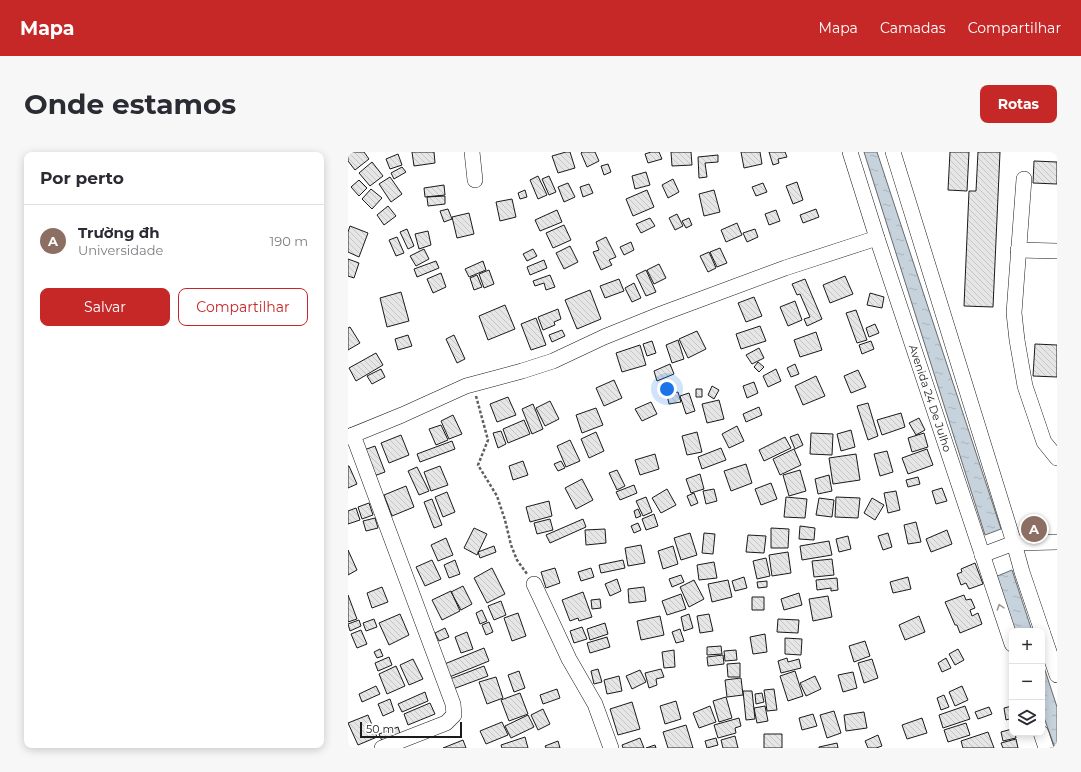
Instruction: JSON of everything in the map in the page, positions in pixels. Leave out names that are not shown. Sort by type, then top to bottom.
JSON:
[{"type":"street","points":[[472,152],[475,180]]},
{"type":"street","name":"Avenida 24 De Julho","points":[[850,152],[876,238],[1009,635]]},
{"type":"street","points":[[893,152],[1022,572],[1041,628]]},
{"type":"street","points":[[1024,178],[1014,313],[1017,340],[1025,386],[1044,442],[1057,458]]},
{"type":"street","points":[[382,748],[446,723],[454,715],[454,710],[350,436],[473,384],[553,361],[604,337],[661,314],[785,268],[876,238]]},
{"type":"street","points":[[1018,250],[1057,251]]},
{"type":"street","points":[[982,555],[1014,543],[1057,542]]},
{"type":"street","points":[[534,584],[569,659],[595,704],[611,748]]},
{"type":"street","points":[[1045,640],[1057,675]]},
{"type":"street","points":[[1042,736],[1046,748]]},
{"type":"path","points":[[473,384],[488,440],[478,465],[497,496],[517,560],[534,584]]},
{"type":"water","points":[[864,152],[877,152],[1001,529],[985,535]]},
{"type":"water","points":[[1012,570],[1031,628],[1013,628],[995,577]]},
{"type":"water","points":[[1045,670],[1057,707],[1057,748],[1055,748],[1045,720]]},
{"type":"building","points":[[351,152],[364,152],[369,159],[355,170],[348,161],[348,155]]},
{"type":"building","points":[[412,152],[434,152],[435,163],[414,166]]},
{"type":"building","points":[[570,152],[575,168],[558,173],[552,156]]},
{"type":"building","points":[[595,152],[599,161],[587,167],[581,153]]},
{"type":"building","points":[[659,152],[662,159],[648,163],[645,154]]},
{"type":"building","points":[[671,152],[691,152],[692,165],[672,166]]},
{"type":"building","points":[[741,152],[760,152],[762,164],[744,168]]},
{"type":"building","points":[[769,152],[785,152],[787,157],[778,159],[779,163],[773,165]]},
{"type":"building","points":[[950,152],[969,152],[967,191],[948,190]]},
{"type":"building","points":[[978,152],[1000,152],[993,307],[964,306],[969,191],[976,191]]},
{"type":"building","points":[[398,154],[402,165],[390,169],[386,159]]},
{"type":"building","points":[[718,155],[718,162],[705,163],[707,177],[699,178],[698,157]]},
{"type":"building","points":[[1034,161],[1057,162],[1057,184],[1033,183]]},
{"type":"building","points":[[372,162],[383,176],[370,186],[359,173]]},
{"type":"building","points":[[608,164],[611,172],[604,175],[601,166]]},
{"type":"building","points":[[402,167],[406,172],[394,179],[391,173]]},
{"type":"building","points":[[646,172],[650,185],[635,189],[632,176]]},
{"type":"building","points":[[538,176],[547,195],[538,199],[530,180]]},
{"type":"building","points":[[549,176],[556,192],[549,195],[542,179]]},
{"type":"building","points":[[390,177],[402,194],[391,202],[379,184]]},
{"type":"building","points":[[673,179],[679,192],[668,198],[662,185]]},
{"type":"building","points":[[359,180],[367,188],[359,196],[351,187]]},
{"type":"building","points":[[797,182],[803,200],[793,204],[786,186]]},
{"type":"building","points":[[568,183],[575,197],[564,202],[558,187]]},
{"type":"building","points":[[763,183],[767,192],[756,196],[752,187]]},
{"type":"building","points":[[589,184],[593,193],[583,197],[580,187]]},
{"type":"building","points":[[444,185],[445,195],[425,197],[424,188]]},
{"type":"building","points":[[371,189],[382,198],[372,209],[362,199]]},
{"type":"building","points":[[525,190],[527,197],[520,199],[518,193]]},
{"type":"building","points":[[647,190],[654,207],[633,216],[626,199]]},
{"type":"building","points":[[714,190],[720,212],[704,216],[699,194]]},
{"type":"building","points":[[445,196],[445,204],[428,206],[427,197]]},
{"type":"building","points":[[512,199],[516,217],[500,221],[496,202]]},
{"type":"building","points":[[388,206],[396,216],[384,225],[377,215]]},
{"type":"building","points":[[448,209],[452,219],[444,222],[440,211]]},
{"type":"building","points":[[816,209],[819,217],[803,223],[800,215]]},
{"type":"building","points":[[557,210],[562,222],[540,231],[535,220]]},
{"type":"building","points":[[776,210],[780,221],[769,225],[765,214]]},
{"type":"building","points":[[469,213],[474,234],[457,238],[452,217]]},
{"type":"building","points":[[677,214],[683,226],[675,230],[669,218]]},
{"type":"building","points":[[650,218],[655,226],[641,233],[636,224]]},
{"type":"building","points":[[689,218],[692,225],[686,228],[682,221]]},
{"type":"building","points":[[737,223],[742,235],[726,242],[721,230]]},
{"type":"building","points":[[564,225],[571,240],[553,248],[546,233]]},
{"type":"building","points":[[350,226],[368,233],[359,257],[348,252],[348,232]]},
{"type":"building","points":[[407,229],[414,246],[408,249],[400,232]]},
{"type":"building","points":[[755,229],[758,237],[747,242],[743,233]]},
{"type":"building","points":[[428,231],[431,245],[419,249],[415,234]]},
{"type":"building","points":[[397,237],[404,253],[396,256],[389,240]]},
{"type":"building","points":[[606,237],[616,257],[609,260],[612,265],[601,270],[593,252],[599,250],[596,242]]},
{"type":"building","points":[[631,242],[634,250],[624,255],[620,247]]},
{"type":"building","points":[[570,246],[578,262],[564,269],[556,253]]},
{"type":"building","points":[[720,248],[727,263],[717,267],[710,252]]},
{"type":"building","points":[[424,249],[429,259],[416,266],[410,256]]},
{"type":"building","points":[[533,249],[537,256],[527,261],[523,254]]},
{"type":"building","points":[[709,252],[716,268],[708,272],[700,256]]},
{"type":"building","points":[[348,259],[359,263],[354,278],[348,276]]},
{"type":"building","points":[[544,260],[547,268],[530,275],[527,267]]},
{"type":"building","points":[[436,261],[439,268],[417,277],[414,269]]},
{"type":"building","points":[[483,261],[486,270],[469,277],[465,269]]},
{"type":"building","points":[[659,264],[666,278],[654,284],[647,270]]},
{"type":"building","points":[[489,270],[494,284],[484,288],[479,274]]},
{"type":"building","points":[[646,270],[656,292],[646,296],[636,275]]},
{"type":"building","points":[[441,273],[446,287],[433,293],[427,279]]},
{"type":"building","points":[[477,275],[482,287],[474,290],[470,278]]},
{"type":"building","points":[[550,275],[555,287],[546,290],[544,283],[535,286],[533,281]]},
{"type":"building","points":[[845,276],[853,294],[830,303],[823,285]]},
{"type":"building","points":[[619,279],[624,291],[605,298],[600,286]]},
{"type":"building","points":[[805,279],[822,319],[807,326],[804,319],[810,317],[800,294],[797,295],[792,284]]},
{"type":"building","points":[[634,283],[641,298],[632,302],[625,288]]},
{"type":"building","points":[[590,290],[601,319],[577,329],[565,300]]},
{"type":"building","points":[[401,292],[409,321],[387,327],[380,298]]},
{"type":"building","points":[[870,293],[884,297],[882,308],[867,305]]},
{"type":"building","points":[[754,297],[762,316],[746,322],[738,303]]},
{"type":"building","points":[[795,301],[802,320],[788,326],[780,307]]},
{"type":"building","points":[[505,305],[515,329],[488,340],[479,316]]},
{"type":"building","points":[[558,309],[561,319],[554,322],[555,325],[543,330],[538,317]]},
{"type":"building","points":[[856,310],[867,340],[857,343],[846,313]]},
{"type":"building","points":[[536,318],[546,345],[531,350],[521,324]]},
{"type":"building","points":[[875,324],[879,333],[869,337],[866,328]]},
{"type":"building","points":[[760,326],[766,341],[741,349],[736,334]]},
{"type":"building","points":[[350,327],[360,343],[348,350],[348,328]]},
{"type":"building","points":[[562,330],[565,336],[552,342],[549,335]]},
{"type":"building","points":[[697,331],[706,349],[688,358],[679,339]]},
{"type":"building","points":[[816,332],[822,350],[800,357],[794,340]]},
{"type":"building","points":[[408,335],[412,346],[398,350],[395,339]]},
{"type":"building","points":[[454,335],[465,359],[457,363],[446,339]]},
{"type":"building","points":[[678,340],[684,359],[672,363],[666,345]]},
{"type":"building","points":[[652,341],[656,353],[647,356],[643,344]]},
{"type":"building","points":[[871,341],[874,349],[862,354],[859,345]]},
{"type":"building","points":[[1035,344],[1057,345],[1057,377],[1033,376]]},
{"type":"building","points":[[640,345],[646,365],[622,372],[616,353]]},
{"type":"building","points":[[759,348],[764,358],[752,364],[746,355]]},
{"type":"building","points":[[376,353],[383,365],[356,381],[349,368]]},
{"type":"building","points":[[758,362],[764,367],[759,372],[754,367]]},
{"type":"building","points":[[670,364],[674,374],[657,381],[654,371]]},
{"type":"building","points":[[795,364],[799,374],[791,377],[787,368]]},
{"type":"building","points":[[381,369],[385,377],[372,384],[367,376]]},
{"type":"building","points":[[776,369],[781,381],[768,387],[763,376]]},
{"type":"building","points":[[858,370],[866,387],[851,393],[844,376]]},
{"type":"building","points":[[816,376],[825,396],[803,405],[795,386]]},
{"type":"building","points":[[614,380],[622,398],[604,406],[596,388]]},
{"type":"building","points":[[754,382],[758,393],[747,398],[743,386]]},
{"type":"building","points":[[712,386],[719,390],[714,399],[708,395]]},
{"type":"building","points":[[696,389],[702,389],[702,397],[696,397]]},
{"type":"building","points":[[678,392],[681,402],[669,404],[667,395]]},
{"type":"building","points":[[689,393],[695,411],[686,414],[680,396]]},
{"type":"building","points":[[508,397],[516,415],[497,422],[490,404]]},
{"type":"building","points":[[719,400],[724,419],[707,423],[702,404]]},
{"type":"building","points":[[550,401],[559,419],[545,426],[536,408]]},
{"type":"building","points":[[651,402],[657,414],[642,421],[635,409]]},
{"type":"building","points":[[868,403],[878,436],[868,440],[857,406]]},
{"type":"building","points":[[533,404],[543,429],[532,434],[522,409]]},
{"type":"building","points":[[759,407],[762,415],[746,422],[743,414]]},
{"type":"building","points":[[596,408],[603,425],[582,433],[576,415]]},
{"type":"building","points":[[901,413],[905,427],[882,435],[877,420]]},
{"type":"building","points":[[453,415],[462,434],[449,439],[441,421]]},
{"type":"building","points":[[919,418],[925,430],[916,435],[909,423]]},
{"type":"building","points":[[524,420],[530,434],[508,443],[503,429]]},
{"type":"building","points":[[441,425],[448,440],[436,445],[429,429]]},
{"type":"building","points":[[737,426],[744,441],[729,448],[722,434]]},
{"type":"building","points":[[851,430],[855,447],[841,451],[837,434]]},
{"type":"building","points":[[501,431],[506,444],[498,448],[493,433]]},
{"type":"building","points":[[596,432],[604,451],[589,458],[581,439]]},
{"type":"building","points":[[697,432],[702,452],[687,455],[682,436]]},
{"type":"building","points":[[811,433],[833,434],[832,455],[810,454]]},
{"type":"building","points":[[924,433],[928,447],[912,452],[908,438]]},
{"type":"building","points":[[798,434],[803,445],[795,449],[790,437]]},
{"type":"building","points":[[401,435],[409,455],[389,463],[381,443]]},
{"type":"building","points":[[785,437],[791,448],[764,461],[759,450]]},
{"type":"building","points":[[570,440],[580,461],[566,467],[557,446]]},
{"type":"building","points":[[452,441],[455,449],[420,462],[417,454]]},
{"type":"building","points":[[375,446],[385,472],[374,476],[364,450]]},
{"type":"building","points":[[721,448],[726,460],[702,469],[698,457]]},
{"type":"building","points":[[794,449],[801,465],[780,475],[773,459]]},
{"type":"building","points":[[927,449],[933,465],[908,474],[902,458]]},
{"type":"building","points":[[887,451],[893,472],[880,476],[874,454]]},
{"type":"building","points":[[655,454],[659,469],[640,475],[635,460]]},
{"type":"building","points":[[856,454],[860,480],[833,484],[829,458]]},
{"type":"building","points":[[523,461],[528,475],[513,480],[509,466]]},
{"type":"building","points":[[561,461],[565,468],[558,471],[554,464]]},
{"type":"building","points":[[746,464],[752,483],[731,491],[724,471]]},
{"type":"building","points":[[348,466],[357,484],[348,488]]},
{"type":"building","points":[[440,466],[448,485],[431,491],[424,472]]},
{"type":"building","points":[[417,467],[429,491],[419,495],[408,471]]},
{"type":"building","points":[[617,470],[625,486],[617,490],[609,473]]},
{"type":"building","points":[[800,470],[806,491],[789,496],[783,475]]},
{"type":"building","points":[[700,474],[704,489],[691,493],[686,479]]},
{"type":"building","points":[[829,475],[832,491],[818,494],[815,479]]},
{"type":"building","points":[[918,477],[920,484],[908,487],[906,480]]},
{"type":"building","points":[[582,479],[593,500],[576,509],[565,488]]},
{"type":"building","points":[[771,483],[777,499],[761,505],[755,489]]},
{"type":"building","points":[[634,485],[637,493],[620,500],[616,492]]},
{"type":"building","points":[[406,486],[414,507],[392,516],[384,495]]},
{"type":"building","points":[[942,488],[947,501],[936,504],[932,491]]},
{"type":"building","points":[[667,489],[676,505],[661,513],[652,498]]},
{"type":"building","points":[[714,489],[717,501],[706,504],[703,491]]},
{"type":"building","points":[[896,491],[900,510],[888,513],[884,493]]},
{"type":"building","points":[[447,492],[455,512],[443,517],[435,497]]},
{"type":"building","points":[[694,493],[698,503],[691,506],[687,496]]},
{"type":"building","points":[[646,497],[652,512],[643,516],[636,501]]},
{"type":"building","points":[[786,497],[807,499],[805,518],[784,517]]},
{"type":"building","points":[[836,497],[860,498],[858,518],[835,517]]},
{"type":"building","points":[[819,498],[834,500],[832,517],[816,515]]},
{"type":"building","points":[[872,498],[884,505],[875,520],[864,513]]},
{"type":"building","points":[[432,499],[442,525],[434,528],[424,502]]},
{"type":"building","points":[[549,501],[552,516],[530,522],[526,507]]},
{"type":"building","points":[[369,503],[373,515],[362,519],[358,507]]},
{"type":"building","points":[[356,508],[360,520],[348,524],[348,511]]},
{"type":"building","points":[[638,509],[641,516],[636,518],[634,511]]},
{"type":"building","points":[[654,514],[658,526],[646,530],[642,519]]},
{"type":"building","points":[[375,518],[378,528],[366,531],[363,521]]},
{"type":"building","points":[[550,519],[553,530],[537,534],[534,523]]},
{"type":"building","points":[[583,519],[586,527],[550,543],[546,535]]},
{"type":"building","points":[[916,522],[921,542],[908,544],[904,525]]},
{"type":"building","points":[[638,523],[641,530],[634,533],[631,526]]},
{"type":"building","points":[[800,526],[815,528],[814,540],[799,539]]},
{"type":"building","points":[[474,528],[487,534],[477,555],[464,548]]},
{"type":"building","points":[[771,528],[789,529],[788,548],[771,548]]},
{"type":"building","points":[[605,529],[606,543],[586,545],[585,530]]},
{"type":"building","points":[[947,530],[952,544],[931,552],[926,539]]},
{"type":"building","points":[[690,533],[697,555],[681,560],[674,538]]},
{"type":"building","points":[[704,533],[715,534],[713,554],[702,553]]},
{"type":"building","points":[[888,533],[892,547],[883,550],[878,536]]},
{"type":"building","points":[[748,535],[766,536],[764,553],[746,552]]},
{"type":"building","points":[[848,536],[851,549],[839,552],[836,539]]},
{"type":"building","points":[[446,538],[453,555],[438,561],[431,545]]},
{"type":"building","points":[[829,541],[832,555],[802,560],[800,546]]},
{"type":"building","points":[[641,545],[645,563],[628,566],[625,548]]},
{"type":"building","points":[[494,546],[496,552],[480,558],[478,552]]},
{"type":"building","points":[[673,546],[678,564],[663,569],[658,551]]},
{"type":"building","points":[[348,550],[357,570],[348,575]]},
{"type":"building","points":[[788,552],[791,573],[772,576],[769,555]]},
{"type":"building","points":[[766,558],[770,576],[757,579],[753,561]]},
{"type":"building","points":[[832,559],[834,575],[814,577],[812,561]]},
{"type":"building","points":[[432,560],[441,579],[425,586],[416,567]]},
{"type":"building","points":[[455,560],[460,574],[449,578],[444,565]]},
{"type":"building","points":[[623,560],[625,568],[601,573],[599,565]]},
{"type":"building","points":[[714,562],[717,578],[699,580],[697,565]]},
{"type":"building","points":[[975,563],[983,584],[969,589],[966,583],[961,585],[957,574],[962,572],[961,569]]},
{"type":"building","points":[[492,568],[505,594],[487,603],[474,578]]},
{"type":"building","points":[[555,568],[560,583],[546,588],[541,572]]},
{"type":"building","points":[[591,568],[594,577],[581,581],[578,572]]},
{"type":"building","points":[[681,575],[684,582],[672,587],[669,579]]},
{"type":"building","points":[[744,577],[747,588],[735,591],[732,581]]},
{"type":"building","points":[[908,577],[911,589],[893,593],[890,582]]},
{"type":"building","points":[[837,578],[838,590],[831,591],[831,588],[817,590],[816,580]]},
{"type":"building","points":[[617,579],[621,591],[610,596],[605,584]]},
{"type":"building","points":[[694,580],[704,599],[689,607],[680,587]]},
{"type":"building","points":[[728,580],[732,597],[712,602],[708,584]]},
{"type":"building","points":[[767,581],[767,587],[758,588],[757,582]]},
{"type":"building","points":[[463,586],[472,604],[461,610],[451,592]]},
{"type":"building","points":[[382,587],[388,602],[372,608],[367,593]]},
{"type":"building","points":[[644,587],[646,601],[629,603],[628,589]]},
{"type":"building","points":[[451,591],[460,611],[442,620],[432,600]]},
{"type":"building","points":[[583,592],[592,617],[579,621],[578,618],[570,621],[562,600]]},
{"type":"building","points":[[799,593],[802,605],[784,610],[781,599]]},
{"type":"building","points":[[681,594],[686,609],[667,615],[662,601]]},
{"type":"building","points":[[348,595],[357,619],[348,622]]},
{"type":"building","points":[[964,595],[966,600],[971,599],[975,608],[970,610],[972,616],[978,613],[982,624],[960,633],[945,602]]},
{"type":"building","points":[[828,596],[832,617],[813,621],[809,599]]},
{"type":"building","points":[[752,597],[764,597],[764,610],[752,610]]},
{"type":"building","points":[[600,599],[601,608],[592,609],[591,600]]},
{"type":"building","points":[[501,601],[506,615],[494,620],[488,606]]},
{"type":"building","points":[[482,610],[487,621],[480,624],[476,613]]},
{"type":"building","points":[[518,613],[526,636],[512,641],[504,618]]},
{"type":"building","points":[[400,614],[409,635],[389,645],[379,623]]},
{"type":"building","points":[[689,614],[693,628],[684,631],[681,617]]},
{"type":"building","points":[[709,614],[713,631],[700,633],[697,616]]},
{"type":"building","points":[[660,616],[664,635],[641,640],[637,621]]},
{"type":"building","points":[[919,616],[925,632],[905,640],[899,625]]},
{"type":"building","points":[[374,619],[377,627],[366,631],[363,623]]},
{"type":"building","points":[[778,619],[799,620],[798,633],[777,632]]},
{"type":"building","points":[[359,620],[361,626],[350,631],[348,624]]},
{"type":"building","points":[[489,622],[493,632],[486,635],[482,625]]},
{"type":"building","points":[[605,623],[608,634],[590,640],[587,629]]},
{"type":"building","points":[[582,627],[587,639],[574,643],[570,631]]},
{"type":"building","points":[[445,628],[449,637],[439,641],[435,633]]},
{"type":"building","points":[[680,629],[684,641],[676,643],[672,632]]},
{"type":"building","points":[[361,630],[367,644],[357,648],[351,634]]},
{"type":"building","points":[[467,632],[473,649],[461,653],[455,637]]},
{"type":"building","points":[[765,634],[767,652],[753,654],[750,637]]},
{"type":"building","points":[[607,637],[610,647],[590,653],[587,643]]},
{"type":"building","points":[[785,638],[802,639],[801,655],[785,654]]},
{"type":"building","points":[[865,641],[870,656],[854,662],[849,646]]},
{"type":"building","points":[[721,646],[722,654],[707,655],[707,647]]},
{"type":"building","points":[[484,648],[489,661],[447,678],[442,665]]},
{"type":"building","points":[[380,649],[383,656],[377,658],[374,652]]},
{"type":"building","points":[[958,649],[964,660],[955,665],[949,654]]},
{"type":"building","points":[[674,650],[675,667],[664,668],[662,652]]},
{"type":"building","points":[[736,650],[737,660],[725,661],[724,651]]},
{"type":"building","points":[[723,655],[724,664],[708,666],[707,657]]},
{"type":"building","points":[[389,657],[392,665],[378,671],[375,663]]},
{"type":"building","points":[[787,658],[788,662],[799,659],[801,668],[781,673],[778,661]]},
{"type":"building","points":[[946,658],[951,668],[942,672],[938,663]]},
{"type":"building","points":[[413,659],[423,679],[409,685],[400,665]]},
{"type":"building","points":[[872,659],[878,678],[864,683],[858,663]]},
{"type":"building","points":[[740,663],[740,677],[728,677],[727,664]]},
{"type":"building","points":[[396,666],[405,686],[387,694],[379,674]]},
{"type":"building","points":[[484,666],[488,676],[453,689],[450,679]]},
{"type":"building","points":[[598,669],[602,682],[594,684],[591,671]]},
{"type":"building","points":[[661,669],[664,677],[656,679],[657,685],[649,688],[645,673]]},
{"type":"building","points":[[640,670],[646,682],[632,689],[626,676]]},
{"type":"building","points":[[519,671],[525,688],[514,692],[508,675]]},
{"type":"building","points":[[795,671],[803,696],[788,701],[780,676]]},
{"type":"building","points":[[853,672],[857,688],[843,692],[838,675]]},
{"type":"building","points":[[619,676],[622,691],[607,694],[604,680]]},
{"type":"building","points":[[815,676],[821,689],[806,696],[800,683]]},
{"type":"building","points":[[496,677],[503,698],[487,704],[479,682]]},
{"type":"building","points":[[741,678],[743,695],[727,697],[725,680]]},
{"type":"building","points":[[376,686],[380,694],[362,702],[359,694]]},
{"type":"building","points":[[962,686],[968,700],[955,706],[949,692]]},
{"type":"building","points":[[557,689],[560,698],[543,704],[540,695]]},
{"type":"building","points":[[774,689],[777,710],[767,711],[764,690]]},
{"type":"building","points":[[743,691],[752,691],[755,719],[746,720]]},
{"type":"building","points":[[425,692],[428,701],[402,712],[398,704]]},
{"type":"building","points":[[520,693],[528,714],[509,721],[501,700]]},
{"type":"building","points":[[762,693],[764,702],[756,704],[755,694]]},
{"type":"building","points":[[944,695],[949,707],[941,710],[937,698]]},
{"type":"building","points":[[726,697],[732,718],[719,722],[713,701]]},
{"type":"building","points":[[390,699],[394,711],[383,716],[378,704]]},
{"type":"building","points":[[676,701],[681,719],[665,724],[660,706]]},
{"type":"building","points":[[632,702],[640,729],[618,735],[610,709]]},
{"type":"building","points":[[430,703],[435,714],[408,725],[404,714]]},
{"type":"building","points":[[710,706],[716,722],[699,728],[693,713]]},
{"type":"building","points":[[765,706],[768,721],[757,723],[754,708]]},
{"type":"building","points":[[965,706],[970,719],[943,728],[939,715]]},
{"type":"building","points":[[989,707],[992,714],[978,719],[975,712]]},
{"type":"building","points":[[1009,707],[1009,719],[1006,720],[1004,708]]},
{"type":"building","points":[[543,709],[550,724],[538,730],[531,715]]},
{"type":"building","points":[[834,711],[841,733],[827,738],[820,715]]},
{"type":"building","points":[[864,712],[867,728],[846,731],[844,715]]},
{"type":"building","points":[[813,714],[817,726],[802,730],[799,718]]},
{"type":"building","points":[[368,715],[377,737],[358,745],[348,723]]},
{"type":"building","points":[[528,715],[534,727],[511,738],[505,726]]},
{"type":"building","points":[[739,718],[741,726],[735,728],[736,733],[718,738],[714,725]]},
{"type":"building","points":[[922,718],[927,733],[907,739],[902,725]]},
{"type":"building","points":[[502,722],[508,735],[486,744],[480,731]]},
{"type":"building","points":[[966,723],[970,735],[948,742],[944,730]]},
{"type":"building","points":[[686,725],[693,748],[668,748],[663,732]]},
{"type":"building","points":[[398,727],[401,737],[383,743],[379,734]]},
{"type":"building","points":[[1009,730],[1009,736],[1016,736],[1016,738],[1003,741],[1001,732]]},
{"type":"building","points":[[988,732],[994,748],[963,748],[961,741]]},
{"type":"building","points":[[764,734],[782,734],[782,748],[764,748]]},
{"type":"building","points":[[878,735],[882,746],[868,748],[865,741]]},
{"type":"building","points":[[735,736],[738,748],[723,748],[721,740]]},
{"type":"building","points":[[525,737],[528,748],[502,748],[501,745]]},
{"type":"building","points":[[640,738],[644,748],[623,748],[622,745]]},
{"type":"building","points":[[716,738],[718,745],[707,748],[705,741]]},
{"type":"building","points":[[1016,739],[1018,748],[1003,748],[1001,743]]},
{"type":"building","points":[[463,740],[466,748],[443,748]]},
{"type":"building","points":[[558,741],[560,748],[546,748],[545,746]]},
{"type":"building","points":[[837,743],[838,748],[819,748],[819,747]]},
{"type":"building","points":[[655,745],[656,748],[646,748]]},
{"type":"place","name":"Trường đh","points":[[1034,529]]}]
